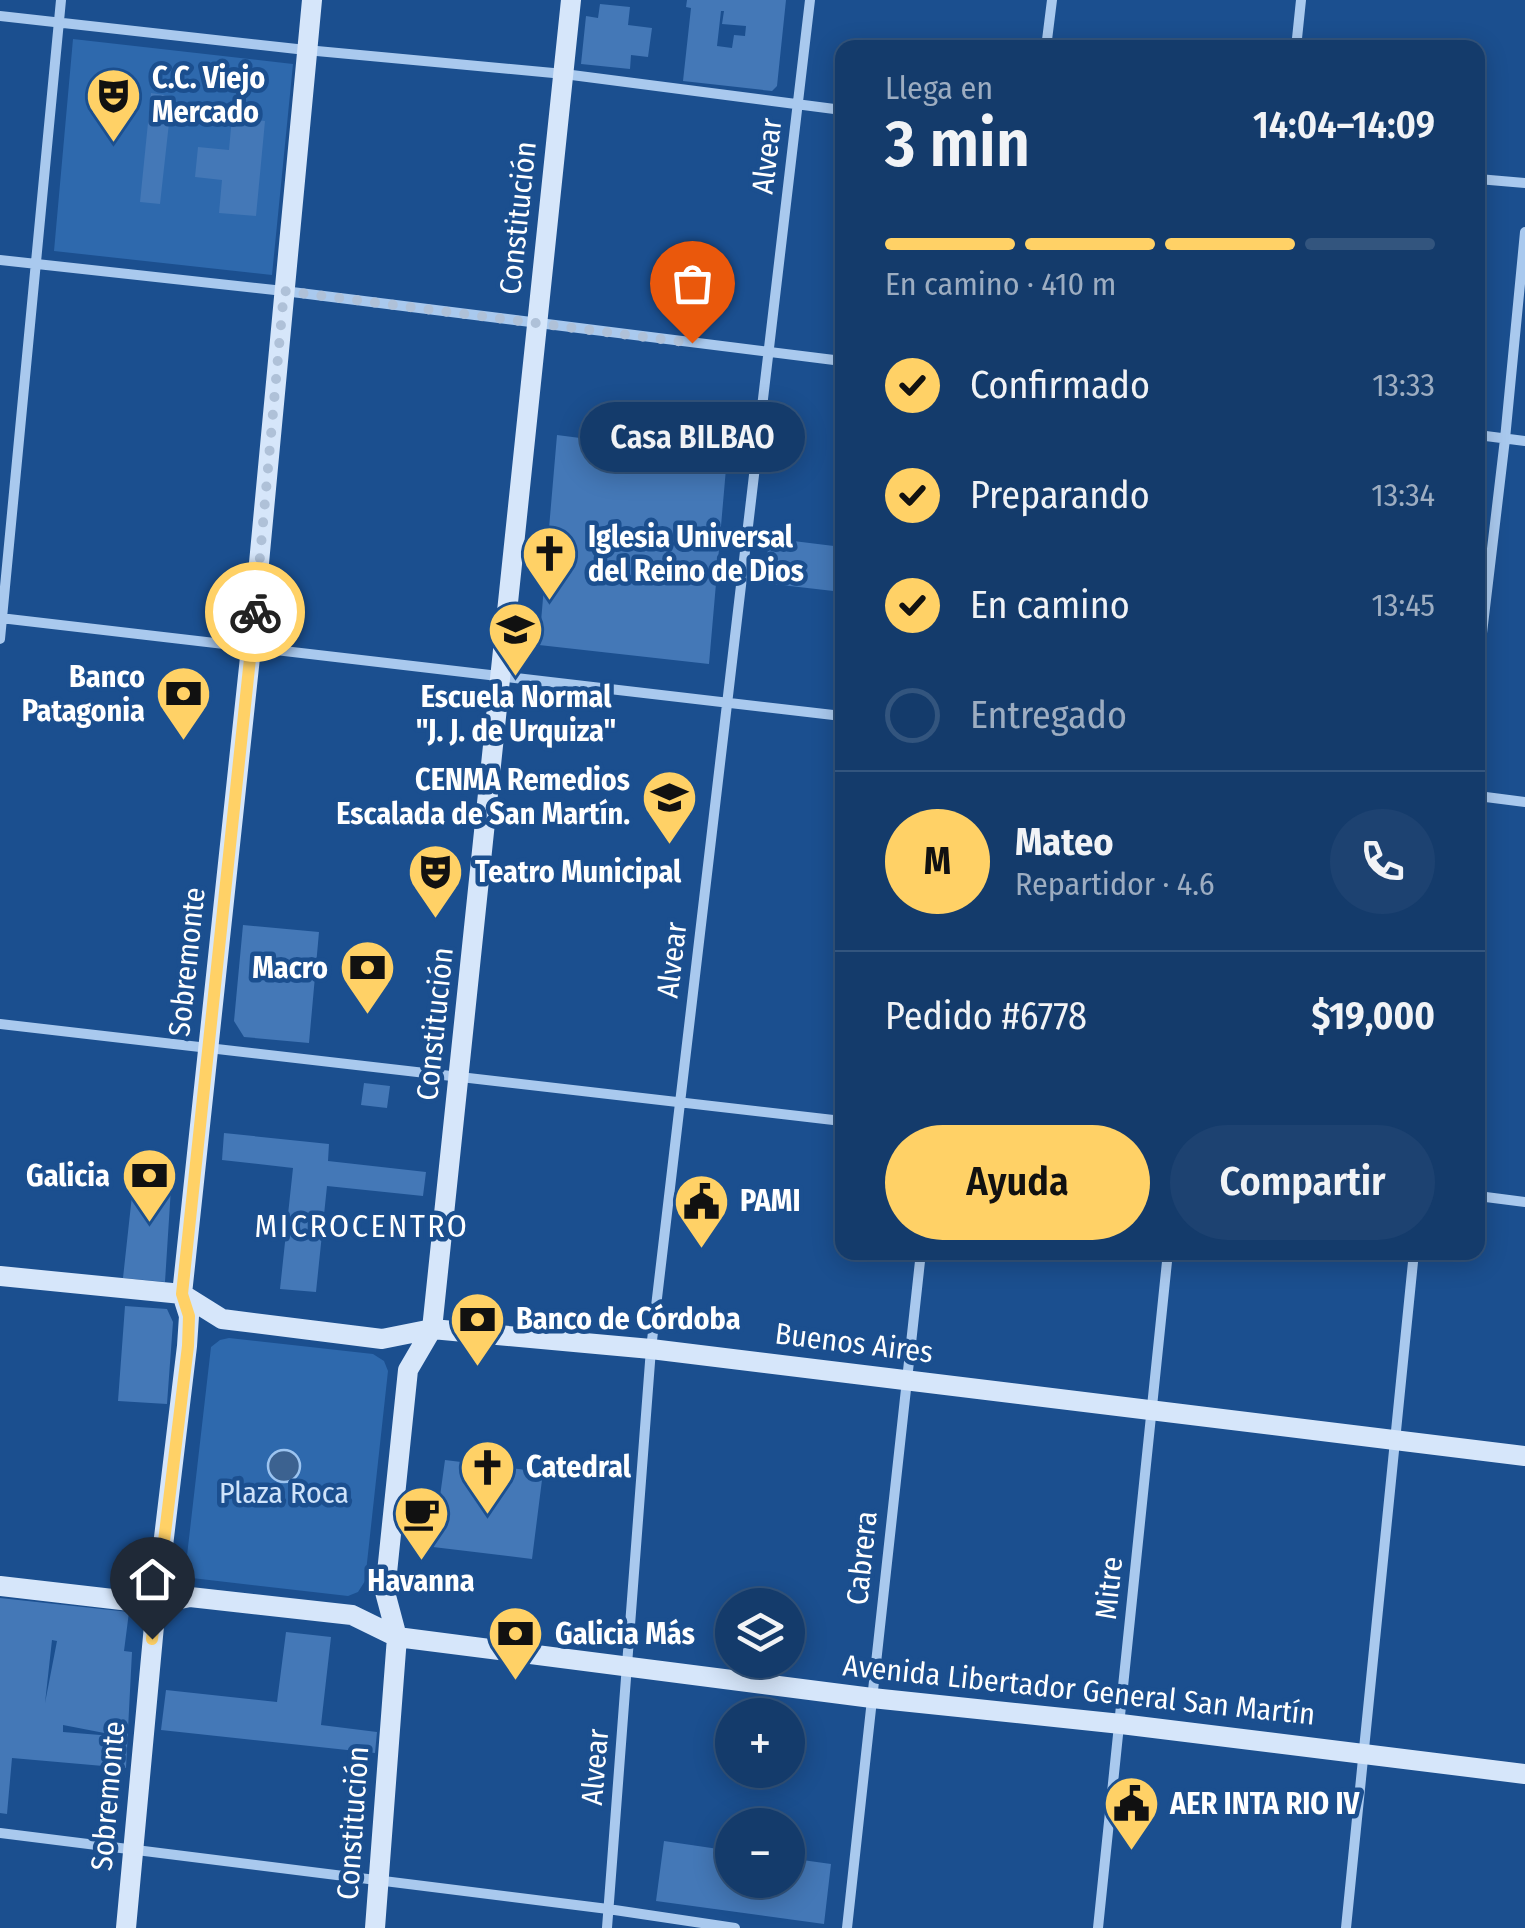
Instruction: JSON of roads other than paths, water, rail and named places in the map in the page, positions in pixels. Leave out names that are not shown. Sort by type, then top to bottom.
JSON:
[{"type":"main road","name":"Sobremonte","points":[[126,1928],[156,1604],[188,1346],[189,1316],[182,1294],[251,648],[312,0]]},
{"type":"main road","name":"Constitución","points":[[375,1928],[398,1637],[385,1592],[408,1370],[432,1329],[570,0]]},
{"type":"main road","points":[[0,1276],[182,1294]]},
{"type":"main road","name":"Buenos Aires","points":[[182,1294],[222,1319],[382,1339],[432,1329],[652,1349],[1525,1456]]},
{"type":"main road","name":"Avenida Libertador General San Martín","points":[[0,1586],[156,1604],[190,1596],[352,1615],[398,1637],[872,1698],[1525,1774]]},
{"type":"street","points":[[0,639],[60,0]]},
{"type":"street","name":"Alvear","points":[[607,1928],[652,1349],[810,0]]},
{"type":"street","points":[[1047,40],[1052,0]]},
{"type":"street","points":[[1297,40],[1301,0]]},
{"type":"street","points":[[0,16],[564,74],[835,109]]},
{"type":"street","points":[[1485,180],[1525,184]]},
{"type":"street","points":[[1485,610],[1525,232]]},
{"type":"street","points":[[0,260],[284,291],[835,360]]},
{"type":"street","points":[[1485,436],[1525,441]]},
{"type":"street","points":[[1,618],[835,715]]},
{"type":"street","points":[[1485,797],[1525,802]]},
{"type":"street","points":[[0,1024],[835,1120]]},
{"type":"street","points":[[1485,1197],[1525,1202]]},
{"type":"street","name":"Cabrera","points":[[847,1928],[920,1260]]},
{"type":"street","name":"Mitre","points":[[1098,1928],[1167,1260]]},
{"type":"street","points":[[1346,1928],[1413,1260]]},
{"type":"street","points":[[0,1833],[735,1928]]},
{"type":"place","name":"C.C. Viejo Mercado","points":[[113,144]]},
{"type":"place","name":"Casa BILBAO","points":[[692,343]]},
{"type":"place","name":"Iglesia Universal del Reino de Dios","points":[[549,603]]},
{"type":"place","name":"Escuela Normal \"J. J. de Urquiza\"","points":[[516,678]]},
{"type":"place","name":"Banco Patagonia","points":[[184,743]]},
{"type":"place","name":"CENMA Remedios Escalada de San Martín.","points":[[669,846]]},
{"type":"place","name":"Teatro Municipal","points":[[436,921]]},
{"type":"place","name":"Macro","points":[[367,1017]]},
{"type":"place","name":"Galicia","points":[[149,1225]]},
{"type":"place","name":"PAMI","points":[[701,1250]]},
{"type":"place","name":"Banco de Córdoba","points":[[477,1368]]},
{"type":"place","name":"Catedral","points":[[487,1516]]},
{"type":"place","name":"Havanna","points":[[421,1562]]},
{"type":"place","name":"Galicia Más","points":[[516,1683]]},
{"type":"place","name":"AER INTA RIO IV","points":[[1131,1853]]},
{"type":"district","name":"MICROCENTRO","points":[[362,1226]]},
{"type":"park label","name":"Plaza Roca","points":[[284,1493]]}]
